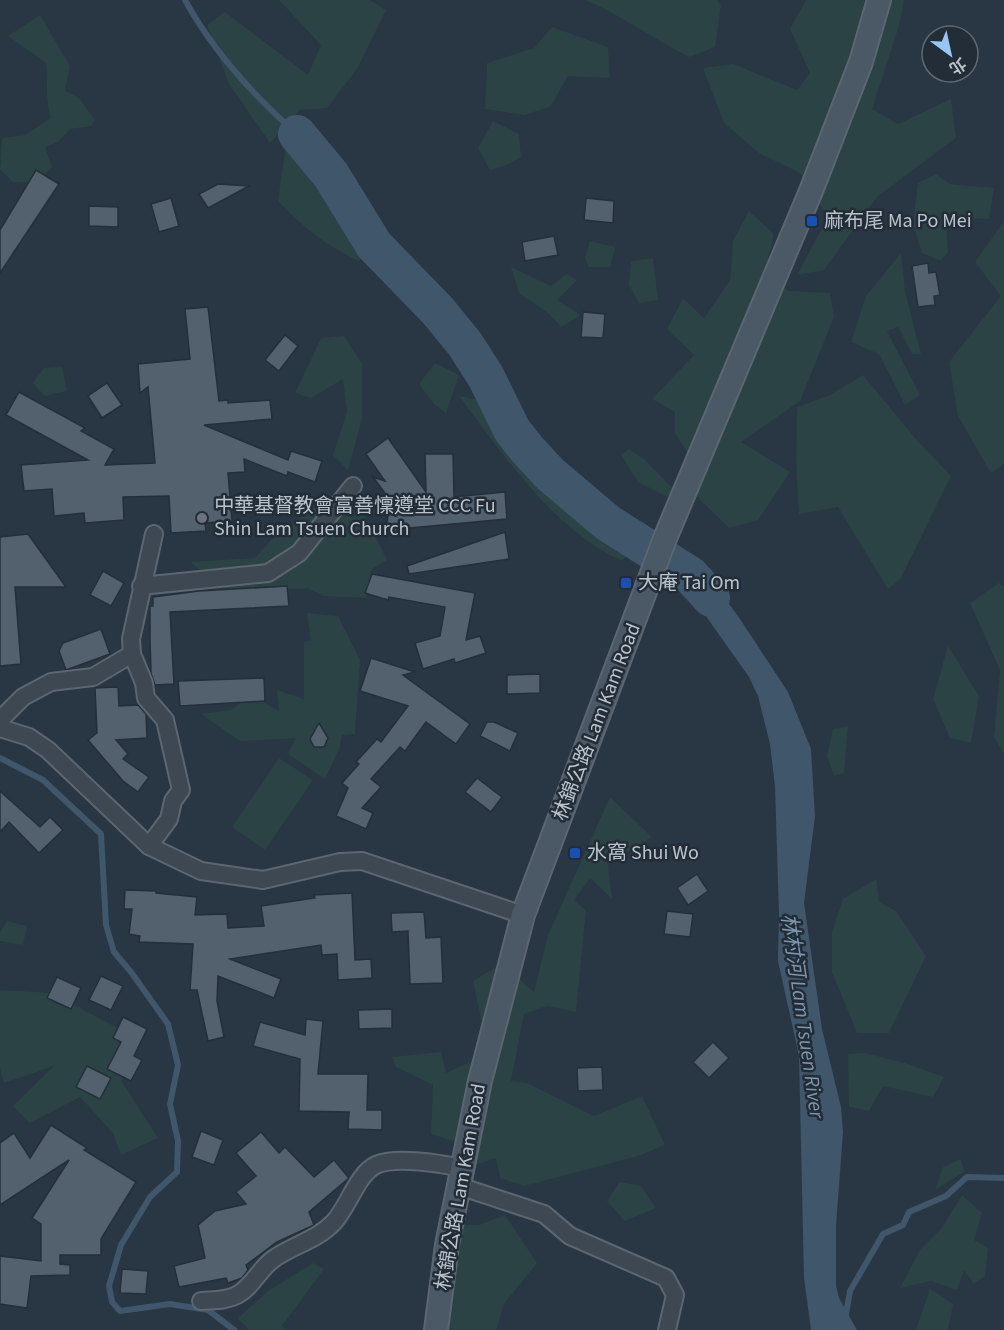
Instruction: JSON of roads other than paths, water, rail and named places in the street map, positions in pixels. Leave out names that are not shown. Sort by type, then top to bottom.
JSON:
[{"type":"main road","name":"林錦公路 Lam Kam Road","points":[[436,1330],[447,1245],[480,1081],[523,915],[666,536],[811,191],[861,62],[879,0]]},
{"type":"street","points":[[141,586],[268,573],[299,552],[353,486]]},
{"type":"street","points":[[149,846],[169,819],[173,801],[181,790],[165,720],[146,698],[144,683],[132,654],[131,639],[154,534]]},
{"type":"street","points":[[0,720],[22,697],[51,682],[93,677],[132,654]]},
{"type":"street","points":[[0,728],[29,737],[48,750],[149,846],[201,872],[263,880],[340,861],[363,861],[523,915]]},
{"type":"street","points":[[201,1301],[236,1296],[255,1282],[270,1261],[314,1239],[334,1222],[361,1178],[374,1165],[390,1162],[442,1164],[461,1177],[544,1214],[576,1239],[666,1278],[675,1295],[667,1330]]},
{"type":"water","points":[[683,556],[697,562],[738,616],[788,692],[811,749],[815,816],[804,903],[822,1029],[841,1107],[843,1132],[836,1226],[836,1286],[839,1298],[857,1330],[811,1330],[804,1278],[799,1056],[778,961],[779,913],[775,787],[770,744],[758,696],[749,677],[679,578],[674,565]]},
{"type":"waterway","points":[[185,0],[208,37],[235,72],[297,134]]},
{"type":"waterway","name":"林村河 Lam Tsuen River","points":[[297,134],[331,175],[374,245],[438,311],[465,344],[486,377],[512,430],[527,449],[550,474],[608,523],[690,575],[711,598]]},
{"type":"waterway","points":[[0,758],[43,780],[101,834],[106,925],[114,952],[168,1024],[178,1065],[170,1104],[178,1141],[177,1172],[150,1197],[121,1245],[109,1286],[112,1302],[120,1311],[170,1304],[208,1310],[234,1330]]},
{"type":"waterway","points":[[835,1330],[846,1314],[850,1291],[883,1234],[903,1225],[909,1212],[946,1196],[967,1177],[1004,1178]]},
{"type":"place","name":"麻布尾 Ma Po Mei","points":[[812,221]]},
{"type":"place","name":"中華基督教會富善懍遵堂 CCC Fu Shin Lam Tsuen Church","points":[[202,518]]},
{"type":"place","name":"大庵 Tai Om","points":[[626,583]]},
{"type":"place","name":"水窩 Shui Wo","points":[[575,853]]}]
